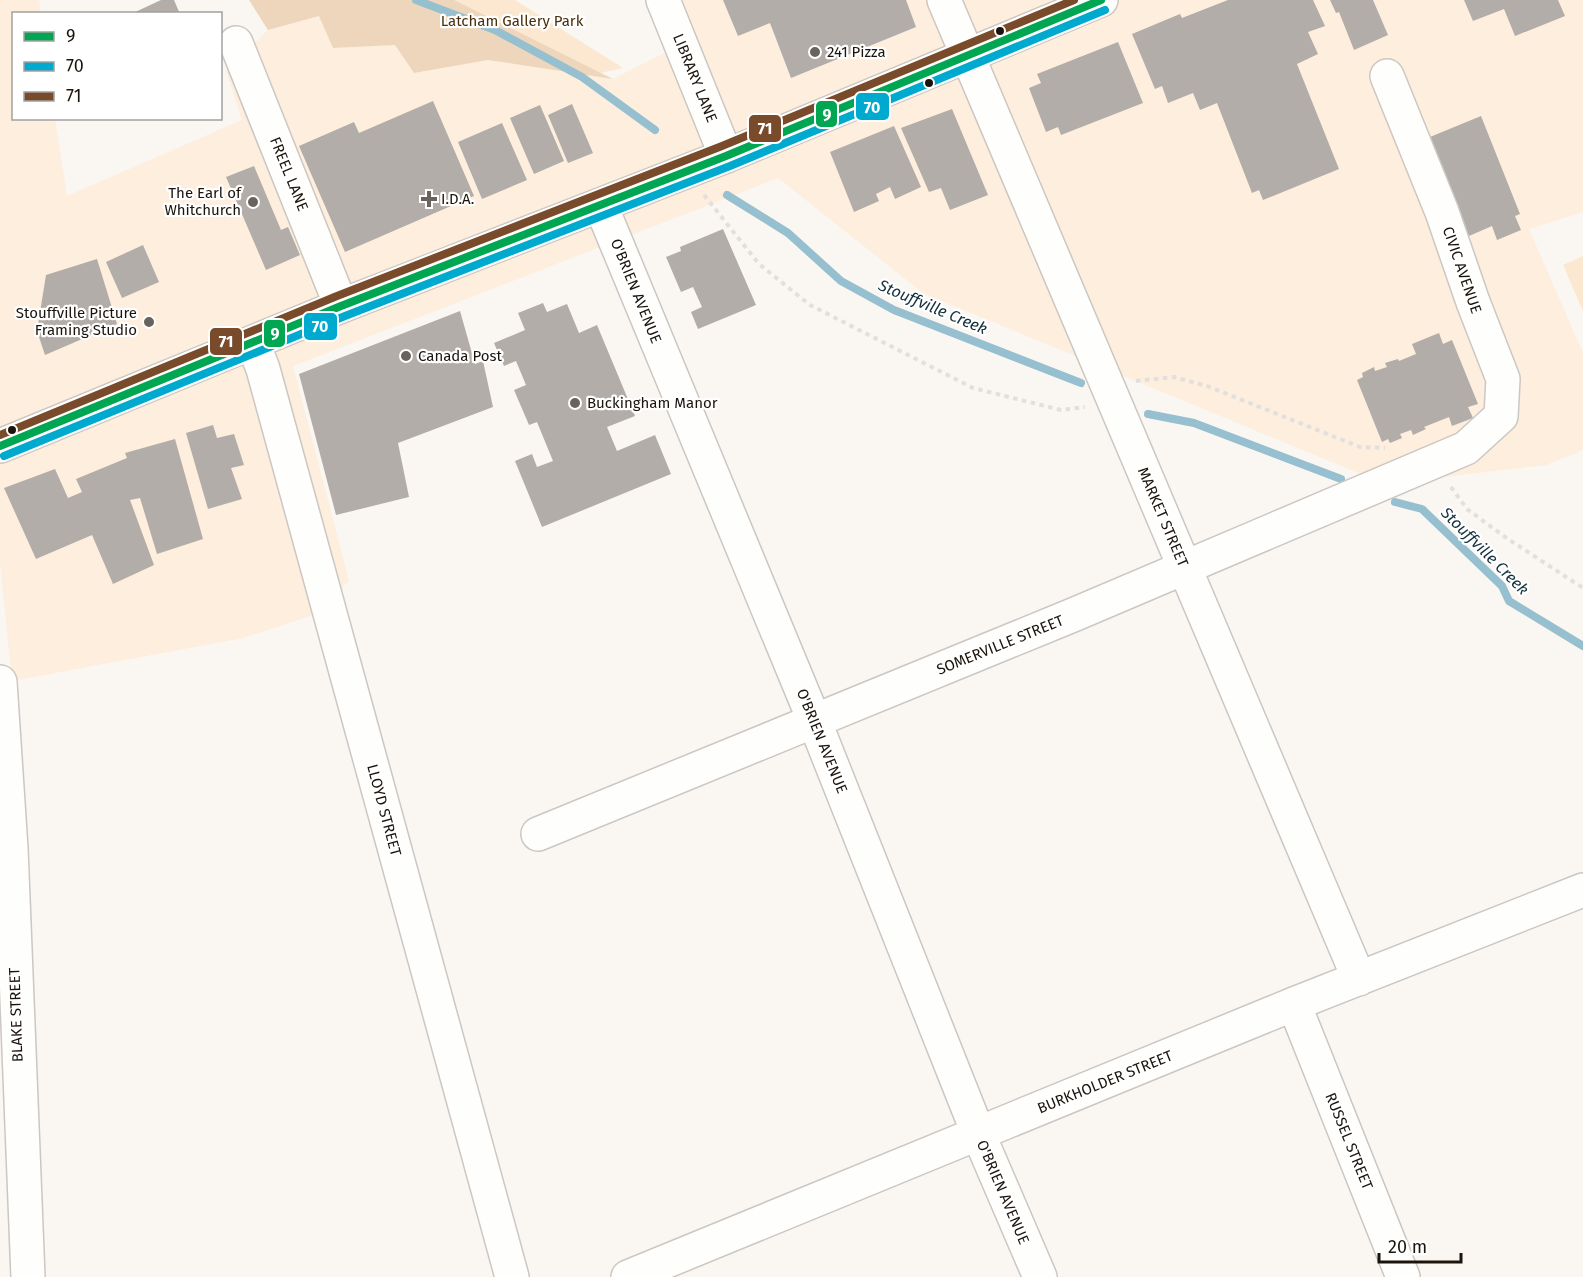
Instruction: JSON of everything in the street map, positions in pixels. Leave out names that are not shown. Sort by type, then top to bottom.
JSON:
[{"type":"street","name":"LIBRARY LANE","points":[[663,0],[726,156]]},
{"type":"street","name":"MARKET STREET","points":[[944,0],[1359,979]]},
{"type":"street","points":[[0,447],[341,306],[726,156],[1101,0]]},
{"type":"street","name":"FREEL LANE","points":[[236,43],[341,306]]},
{"type":"street","name":"CIVIC AVENUE","points":[[1387,76],[1442,212],[1503,379],[1501,416],[1460,451]]},
{"type":"street","name":"O'BRIEN AVENUE","points":[[601,206],[814,720],[978,1133],[1040,1277]]},
{"type":"street","name":"LLOYD STREET","points":[[253,343],[263,369],[512,1277]]},
{"type":"street","name":"SOMERVILLE STREET","points":[[538,834],[1073,615],[1460,451]]},
{"type":"street","name":"BLAKE STREET","points":[[0,682],[11,848],[28,1277]]},
{"type":"street","name":"BURKHOLDER STREET","points":[[628,1277],[1294,1004],[1583,891]]},
{"type":"street","name":"RUSSEL STREET","points":[[1294,1004],[1403,1277]]},
{"type":"shaded area","points":[[0,0],[39,0],[41,12],[12,12],[12,120],[55,120],[67,196],[242,120],[226,71],[268,30],[320,16],[333,48],[395,45],[414,73],[488,60],[613,79],[696,37],[683,0],[1583,0],[1583,212],[1529,229],[1583,353],[1583,450],[1546,465],[1385,484],[923,293],[778,178],[293,366],[349,581],[313,615],[243,638],[12,681],[0,564]]},
{"type":"shaded area","points":[[249,0],[454,0],[613,79],[488,60],[414,73],[395,45],[333,48],[319,16],[268,30]]},
{"type":"green space","name":"Latcham Gallery Park","points":[[423,0],[515,0],[623,68],[582,77]]},
{"type":"green space","points":[[1583,256],[1583,311],[1563,265]]},
{"type":"building","points":[[161,0],[174,0],[179,12],[135,12]]},
{"type":"building","points":[[723,0],[906,0],[916,27],[791,78],[770,23],[738,36]]},
{"type":"building","points":[[1228,0],[1313,0],[1325,26],[1308,32],[1318,54],[1297,64],[1339,169],[1263,200],[1259,190],[1252,193],[1217,103],[1200,110],[1193,93],[1168,103],[1162,86],[1155,89],[1132,34],[1180,14],[1182,18]]},
{"type":"building","points":[[1330,0],[1373,0],[1388,35],[1354,50],[1339,12],[1336,13]]},
{"type":"building","points":[[1464,0],[1558,0],[1565,16],[1515,36],[1504,9],[1473,21]]},
{"type":"building","points":[[1118,42],[1143,103],[1061,135],[1058,127],[1046,132],[1029,88],[1041,83],[1037,74]]},
{"type":"building","points":[[433,101],[474,196],[345,252],[299,146],[354,122],[359,133]]},
{"type":"building","points":[[572,104],[593,153],[568,163],[548,115]]},
{"type":"building","points":[[540,105],[564,161],[534,174],[510,118]]},
{"type":"building","points":[[952,109],[988,195],[950,210],[941,188],[929,192],[901,128]]},
{"type":"building","points":[[1481,116],[1520,214],[1515,216],[1521,230],[1497,240],[1492,226],[1469,236],[1430,137]]},
{"type":"building","points":[[502,123],[527,180],[482,199],[458,142]]},
{"type":"building","points":[[894,126],[921,187],[895,199],[890,187],[876,194],[879,201],[854,212],[830,152]]},
{"type":"building","name":"The Earl of Whitchurch","points":[[254,166],[281,230],[288,227],[300,255],[266,270],[226,177]]},
{"type":"building","points":[[723,229],[756,305],[698,329],[691,312],[702,307],[693,287],[681,292],[666,257],[681,251],[680,247]]},
{"type":"building","points":[[143,245],[159,282],[122,298],[106,262]]},
{"type":"building","points":[[97,259],[117,324],[45,355],[37,331],[46,275]]},
{"type":"building","name":"Buckingham Manor","points":[[543,303],[547,312],[567,304],[579,333],[597,325],[635,416],[607,427],[617,451],[655,435],[671,474],[542,527],[515,461],[532,454],[537,467],[553,461],[537,422],[529,425],[514,390],[526,385],[516,361],[504,366],[494,343],[525,330],[518,313]]},
{"type":"building","points":[[460,311],[475,364],[483,361],[493,407],[398,443],[409,497],[336,515],[299,374]]},
{"type":"building","points":[[1439,333],[1443,344],[1452,340],[1478,404],[1468,407],[1473,418],[1452,426],[1449,417],[1424,427],[1426,429],[1413,435],[1411,430],[1400,434],[1402,438],[1390,443],[1388,439],[1382,442],[1357,380],[1363,377],[1362,373],[1374,367],[1375,371],[1387,367],[1385,363],[1398,359],[1399,361],[1416,354],[1412,344]]},
{"type":"building","points":[[213,425],[217,438],[234,434],[244,465],[231,468],[242,499],[208,509],[186,433]]},
{"type":"building","points":[[175,439],[203,539],[157,554],[140,498],[130,500],[154,565],[113,584],[92,535],[36,559],[4,488],[55,469],[68,498],[82,492],[76,479],[127,458],[125,453]]},
{"type":"waterway","name":"Stouffville Creek","points":[[416,0],[495,30],[582,77],[655,130]]},
{"type":"waterway","name":"Stouffville Creek","points":[[727,195],[788,233],[841,281],[894,310],[1081,383]]},
{"type":"waterway","name":"Stouffville Creek","points":[[1148,414],[1194,423],[1341,479]]},
{"type":"waterway","name":"Stouffville Creek","points":[[1395,502],[1422,509],[1502,586],[1509,601],[1583,646]]},
{"type":"transit line","name":"71","points":[[0,435],[337,296],[722,146],[1074,0]]},
{"type":"transit line","name":"9","points":[[0,446],[341,306],[726,156],[1101,0]]},
{"type":"transit line","name":"70","points":[[4,456],[345,316],[730,166],[1105,10]]},
{"type":"place","name":"241 Pizza","points":[[815,52]]},
{"type":"place","name":"I.D.A.","points":[[429,199]]},
{"type":"place","name":"The Earl of Whitchurch","points":[[253,202]]},
{"type":"place","name":"Stouffville Picture Framing Studio","points":[[149,322]]},
{"type":"place","name":"Canada Post","points":[[406,356]]},
{"type":"place","name":"Buckingham Manor","points":[[575,403]]}]
